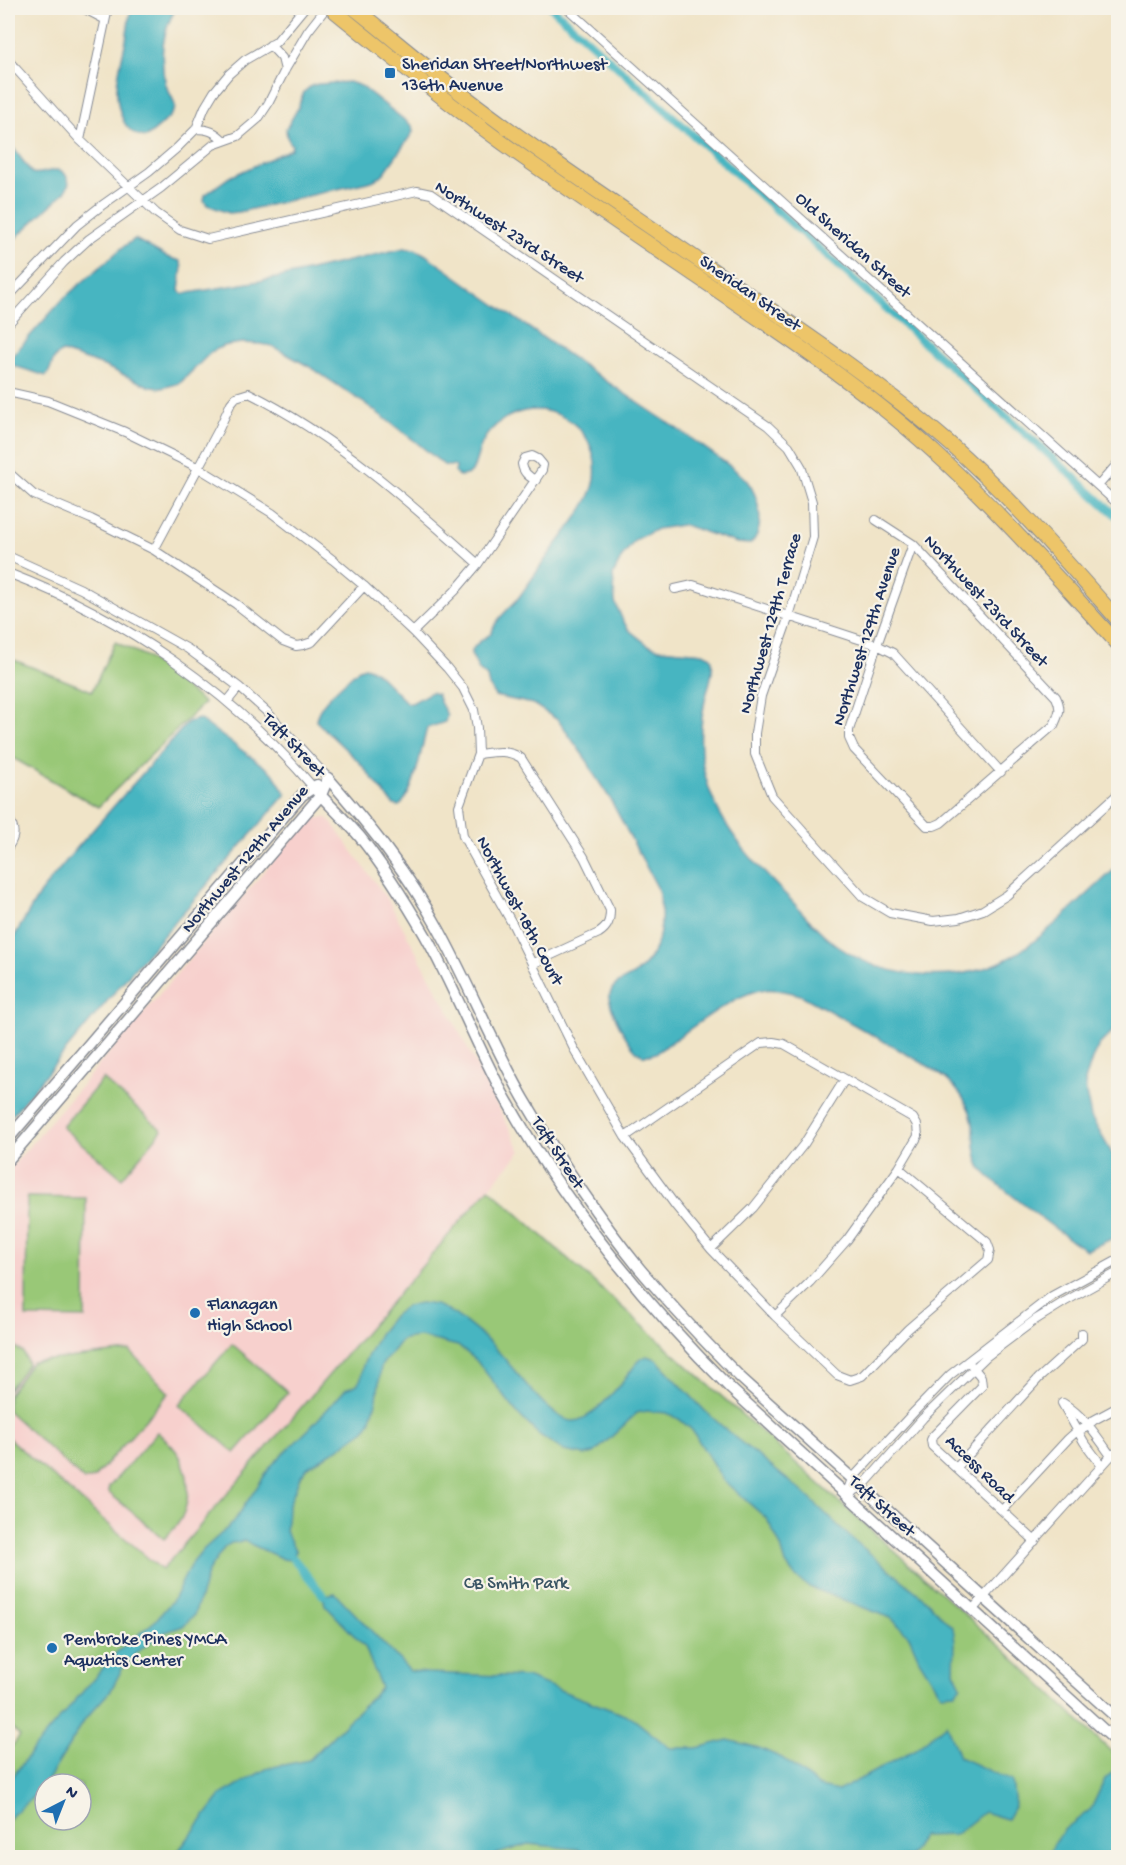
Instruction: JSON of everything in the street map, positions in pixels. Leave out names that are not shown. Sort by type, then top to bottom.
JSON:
[{"type":"main road","name":"Sheridan Street","points":[[328,8],[440,98],[786,338],[880,406],[939,455],[982,496],[1040,556],[1119,644]]},
{"type":"main road","name":"Sheridan Street","points":[[354,8],[450,86],[535,148],[799,329],[892,396],[949,443],[997,489],[1119,620]]},
{"type":"street","points":[[83,8],[104,19]]},
{"type":"street","points":[[80,140],[108,8]]},
{"type":"street","points":[[8,297],[77,225],[170,154],[196,129],[212,95],[229,74],[245,60],[276,42],[304,8]]},
{"type":"street","points":[[8,324],[64,262],[89,239],[162,188],[213,145],[243,132],[258,119],[308,31],[328,8]]},
{"type":"street","name":"Old Sheridan Street","points":[[567,8],[1119,504]]},
{"type":"street","points":[[270,45],[282,58],[285,70]]},
{"type":"street","name":"Northwest 23rd Street","points":[[8,60],[80,140],[156,213],[180,230],[208,239],[417,191],[431,194],[768,426],[789,446],[801,466]]},
{"type":"street","points":[[196,129],[214,132],[224,141]]},
{"type":"street","name":"Northwest 18th Court","points":[[8,392],[48,401],[124,432],[197,467],[272,513],[364,586],[447,668],[463,688],[474,710],[477,728],[478,754],[459,806],[463,836],[513,925],[574,1049],[625,1137],[711,1249],[775,1316],[837,1375],[850,1380],[862,1376],[916,1322],[988,1260],[990,1250],[987,1242],[899,1168]]},
{"type":"street","points":[[154,550],[231,403],[236,397],[249,393],[274,405],[336,446],[406,499],[478,564]]},
{"type":"street","points":[[1098,486],[1119,463]]},
{"type":"street","name":"Northwest 129th Terrace","points":[[801,466],[812,501],[813,537],[761,696],[755,733],[755,754],[771,796],[863,897],[890,914],[933,921],[958,918],[983,910],[1007,894],[1119,794]]},
{"type":"street","points":[[8,472],[34,495],[91,519],[154,550],[236,604],[283,641],[296,646],[312,642],[364,586]]},
{"type":"street","points":[[412,632],[455,591],[478,564],[536,480]]},
{"type":"street","name":"Northwest 23rd Street","points":[[876,520],[914,544],[1056,697],[1060,705],[1060,712],[1054,725],[1001,772]]},
{"type":"street","name":"Northwest 129th Avenue","points":[[914,544],[877,645],[849,730],[849,738],[854,749],[927,825],[934,826],[941,823],[1001,772]]},
{"type":"street","name":"Taft Street","points":[[8,556],[81,589],[188,649],[239,687],[267,712],[370,827],[407,876],[438,927],[500,1054],[552,1147],[639,1267],[696,1332],[741,1378],[1119,1719]]},
{"type":"street","points":[[9,573],[17,560]]},
{"type":"street","name":"Taft Street","points":[[9,573],[73,600],[112,621],[174,660],[227,702],[286,755],[360,837],[393,885],[448,980],[476,1041],[516,1116],[585,1222],[683,1342],[846,1495],[1119,1743]]},
{"type":"street","points":[[675,589],[693,585],[893,652],[1001,772]]},
{"type":"street","points":[[112,621],[118,609]]},
{"type":"street","points":[[227,702],[239,687]]},
{"type":"street","points":[[478,754],[503,751],[521,758],[584,857],[610,910],[610,920],[605,929],[532,964]]},
{"type":"street","name":"Northwest 129th Avenue","points":[[8,1160],[100,1053],[328,778]]},
{"type":"street","name":"Northwest 129th Avenue","points":[[8,1138],[302,795],[317,791]]},
{"type":"street","points":[[8,817],[15,834],[8,847]]},
{"type":"street","points":[[448,980],[462,973]]},
{"type":"street","points":[[625,1137],[761,1043],[773,1042],[784,1044],[913,1118],[917,1125],[918,1136],[899,1168],[847,1240],[810,1282],[775,1316]]},
{"type":"street","points":[[83,1052],[100,1053]]},
{"type":"street","points":[[711,1249],[753,1208],[804,1144],[845,1079]]},
{"type":"street","points":[[846,1495],[852,1479],[950,1375],[1052,1296],[1119,1260]]},
{"type":"street","points":[[846,1495],[862,1487],[922,1418],[987,1356],[1035,1320],[1081,1291],[1119,1272]]},
{"type":"street","points":[[959,1465],[1039,1378],[1082,1339],[1082,1333]]},
{"type":"street","points":[[967,1361],[974,1369]]},
{"type":"street","name":"Access Road","points":[[974,1369],[981,1377],[982,1386],[933,1436],[932,1446],[1035,1541]]},
{"type":"street","points":[[973,1609],[1115,1454],[1073,1409],[1062,1403],[1077,1431],[1102,1466]]},
{"type":"street","points":[[1005,1507],[1077,1431],[1119,1407]]},
{"type":"shaded area","name":"Flanagan High School","points":[[310,818],[328,818],[388,900],[521,1151],[162,1571],[8,1438],[8,1171]]},
{"type":"green space","points":[[115,642],[145,656],[204,703],[98,807],[8,755],[8,661],[9,658],[92,691]]},
{"type":"green space","points":[[103,1079],[162,1130],[122,1178],[62,1127]]},
{"type":"green space","name":"CB Smith Park","points":[[489,1188],[1006,1651],[1118,1758],[1117,1858],[8,1857],[8,1751],[20,1736],[8,1725],[8,1438],[162,1570]]},
{"type":"green space","points":[[27,1197],[86,1198],[85,1318],[26,1317]]},
{"type":"green space","points":[[8,1343],[23,1352],[28,1364],[8,1390]]},
{"type":"green space","points":[[232,1344],[288,1392],[235,1453],[179,1405]]},
{"type":"green space","points":[[130,1351],[169,1393],[94,1478],[84,1480],[8,1411],[8,1395],[32,1362]]},
{"type":"green space","points":[[157,1432],[180,1457],[188,1485],[185,1510],[175,1527],[164,1539],[108,1492],[109,1487]]},
{"type":"water","points":[[131,8],[176,8],[165,36],[162,55],[166,85],[175,107],[168,119],[146,137],[128,128],[120,112],[118,101],[119,71]]},
{"type":"water","points":[[349,82],[361,86],[412,126],[413,132],[380,177],[372,181],[239,212],[229,213],[207,205],[204,200],[205,195],[228,178],[291,149],[286,129],[304,92],[318,84]]},
{"type":"water","points":[[8,141],[32,173],[62,171],[69,183],[65,192],[8,245]]},
{"type":"water","points":[[135,239],[167,257],[180,261],[182,267],[179,291],[183,294],[272,279],[404,248],[415,249],[691,438],[747,481],[758,504],[760,522],[755,538],[750,544],[737,543],[682,525],[657,529],[635,540],[622,557],[613,575],[615,602],[623,621],[629,630],[648,645],[660,649],[703,653],[711,657],[712,669],[702,715],[701,744],[704,773],[713,799],[730,831],[765,873],[823,934],[855,957],[901,972],[926,975],[950,975],[975,971],[1019,952],[1045,933],[1118,866],[1118,1026],[1099,1045],[1085,1081],[1091,1117],[1118,1164],[1118,1236],[1087,1250],[1031,1211],[981,1168],[976,1154],[969,1110],[953,1085],[928,1066],[801,995],[770,989],[760,990],[721,1008],[656,1053],[643,1055],[632,1046],[621,1029],[610,1002],[610,996],[615,985],[643,967],[656,947],[661,924],[657,887],[609,797],[588,762],[558,720],[533,704],[495,696],[487,677],[479,670],[471,654],[477,644],[492,633],[498,620],[516,601],[585,505],[595,479],[594,458],[587,440],[576,426],[560,416],[543,411],[525,411],[507,418],[490,431],[481,446],[472,472],[459,476],[455,473],[456,467],[444,465],[367,405],[310,367],[272,346],[261,344],[241,343],[223,346],[211,352],[180,383],[162,388],[151,387],[104,366],[63,352],[56,356],[46,376],[14,366],[12,356],[64,298]]},
{"type":"water","points":[[365,667],[375,671],[407,703],[412,703],[431,692],[437,694],[447,715],[445,722],[427,728],[417,770],[405,800],[399,806],[394,805],[360,763],[316,721],[321,707],[327,700],[359,669]]},
{"type":"water","points":[[199,719],[273,773],[286,794],[128,976],[8,1120],[8,947],[40,893],[76,849],[188,722]]},
{"type":"water","points":[[420,1303],[434,1305],[459,1317],[499,1352],[542,1402],[564,1419],[574,1421],[592,1413],[610,1396],[640,1359],[647,1356],[656,1359],[705,1411],[804,1493],[849,1536],[926,1600],[953,1628],[954,1671],[961,1686],[955,1693],[941,1694],[919,1659],[909,1636],[891,1618],[807,1586],[794,1575],[786,1564],[781,1547],[767,1519],[723,1480],[692,1430],[679,1419],[667,1413],[646,1411],[637,1413],[594,1453],[585,1455],[564,1451],[538,1434],[519,1415],[476,1360],[458,1346],[421,1337],[408,1338],[401,1340],[381,1366],[377,1399],[365,1430],[308,1467],[300,1477],[288,1507],[285,1530],[296,1552],[289,1560],[244,1541],[231,1543],[224,1548],[207,1573],[194,1615],[183,1626],[163,1633],[137,1652],[122,1669],[111,1690],[86,1718],[53,1772],[33,1772],[33,1797],[8,1819],[8,1783],[34,1748],[117,1652],[155,1621],[173,1600],[190,1566],[204,1549],[233,1523],[271,1466],[346,1389],[358,1384],[363,1365],[379,1334],[394,1315],[407,1306]]},
{"type":"water","points":[[335,1593],[410,1671],[526,1677],[632,1718],[670,1748],[697,1748],[728,1740],[759,1748],[782,1758],[820,1787],[838,1791],[914,1750],[946,1724],[959,1757],[1012,1781],[1015,1805],[1007,1819],[984,1812],[955,1835],[922,1836],[910,1857],[608,1858],[577,1849],[528,1844],[490,1858],[164,1857],[176,1854],[222,1794],[268,1768],[309,1760],[381,1688],[365,1647],[325,1605],[323,1595]]},
{"type":"water","points":[[1115,1770],[1118,1772],[1118,1842],[1106,1857],[1048,1857],[1055,1842],[1065,1829],[1091,1809],[1105,1779]]},
{"type":"waterway","points":[[552,8],[1118,517]]},
{"type":"waterway","points":[[293,1558],[323,1595]]},
{"type":"place","name":"Sheridan Street/Northwest 136th Avenue","points":[[390,73]]},
{"type":"place","name":"Flanagan High School","points":[[195,1313]]},
{"type":"place","name":"Pembroke Pines YMCA Aquatics Center","points":[[52,1648]]}]
